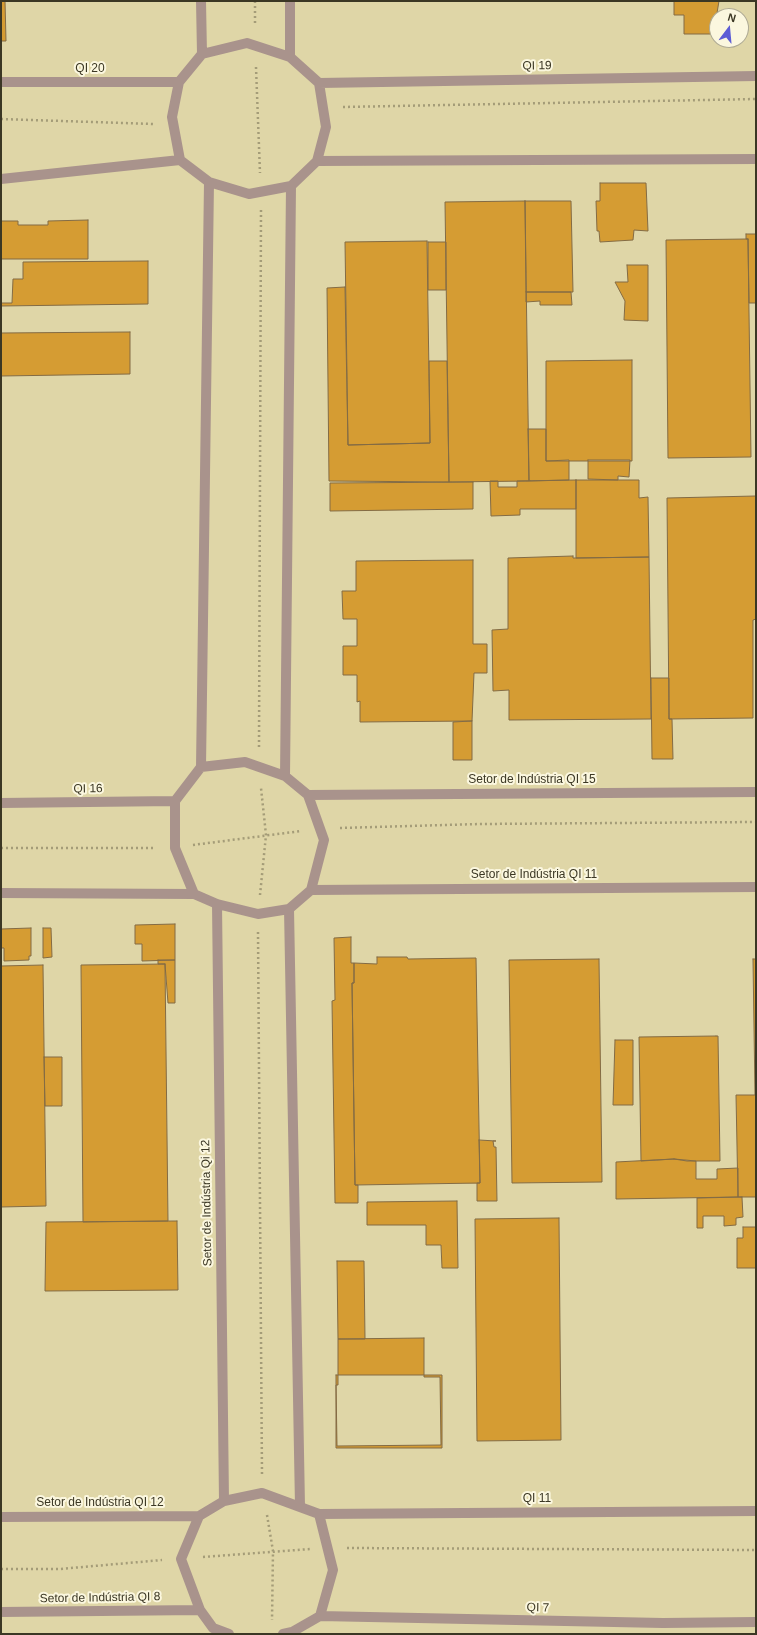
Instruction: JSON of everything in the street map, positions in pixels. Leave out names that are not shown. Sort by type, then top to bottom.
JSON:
[{"type":"street","points":[[201,1],[202,54]]},
{"type":"street","points":[[290,1],[290,57]]},
{"type":"street","points":[[247,43],[255,46],[290,57],[319,82],[326,127],[317,162],[291,186],[249,194],[209,182],[180,160],[172,117],[180,82],[202,54],[247,43]]},
{"type":"street","name":"QI 19","points":[[319,82],[756,76]]},
{"type":"street","name":"QI 20","points":[[1,82],[180,82]]},
{"type":"street","points":[[317,162],[756,159]]},
{"type":"street","points":[[1,179],[180,160]]},
{"type":"street","points":[[194,894],[176,848],[175,801],[200,766],[209,182]]},
{"type":"street","points":[[285,776],[291,186]]},
{"type":"street","points":[[1,893],[194,894],[217,904],[258,914],[289,909],[311,890],[324,840],[308,794],[285,776],[244,762],[200,766]]},
{"type":"street","name":"Setor de Indústria QI 15","points":[[308,794],[756,792]]},
{"type":"street","name":"QI 16","points":[[1,803],[175,801]]},
{"type":"street","name":"Setor de Indústria QI 11","points":[[311,890],[756,887]]},
{"type":"street","name":"Setor de Indústria Qi 12","points":[[217,904],[224,1501]]},
{"type":"street","points":[[289,909],[300,1506]]},
{"type":"street","points":[[229,1634],[213,1631],[200,1610],[181,1559],[199,1516],[224,1501],[262,1492],[319,1514],[333,1570],[320,1616],[289,1633]]},
{"type":"street","name":"QI 11","points":[[319,1514],[756,1511]]},
{"type":"street","name":"Setor de Indústria QI 12","points":[[1,1517],[199,1516]]},
{"type":"street","name":"Setor de Indústria QI 8","points":[[1,1612],[200,1610]]},
{"type":"street","name":"QI 7","points":[[320,1616],[663,1623],[756,1622]]},
{"type":"path","points":[[255,1],[255,46],[261,192],[259,767],[266,836],[258,914],[262,1492],[273,1551],[272,1626]]},
{"type":"path","points":[[323,108],[756,99]]},
{"type":"path","points":[[1,120],[174,125]]},
{"type":"path","points":[[1,848],[176,848],[320,828],[480,824],[756,822]]},
{"type":"path","points":[[1,1569],[60,1569],[273,1551],[327,1548],[756,1550]]},
{"type":"building","points":[[1,1],[5,1],[6,41],[1,41]]},
{"type":"building","points":[[674,1],[719,1],[718,8],[709,8],[709,34],[684,34],[684,15],[674,15]]},
{"type":"building","points":[[600,183],[646,183],[648,231],[634,230],[633,240],[600,242],[599,231],[597,231],[596,201],[600,201]]},
{"type":"building","points":[[525,201],[529,481],[449,482],[445,202]]},
{"type":"building","points":[[525,201],[571,201],[573,292],[526,292]]},
{"type":"building","points":[[88,220],[88,259],[1,259],[1,221],[18,221],[18,225],[48,225],[48,221]]},
{"type":"building","points":[[746,234],[756,234],[756,303],[749,303],[748,239],[746,239]]},
{"type":"building","points":[[748,239],[751,457],[668,458],[666,240]]},
{"type":"building","points":[[427,241],[430,443],[348,445],[345,242]]},
{"type":"building","points":[[428,242],[446,242],[446,290],[428,290]]},
{"type":"building","points":[[148,261],[148,304],[1,306],[1,303],[12,303],[13,279],[23,279],[23,262]]},
{"type":"building","points":[[627,265],[648,265],[648,321],[624,320],[625,301],[615,282],[628,282]]},
{"type":"building","points":[[345,287],[348,445],[430,443],[429,361],[447,361],[449,482],[329,481],[327,288]]},
{"type":"building","points":[[526,292],[571,292],[572,305],[540,305],[540,301],[526,302]]},
{"type":"building","points":[[130,332],[130,374],[1,376],[1,333]]},
{"type":"building","points":[[632,360],[632,461],[546,461],[546,361]]},
{"type":"building","points":[[528,429],[546,429],[546,461],[569,460],[569,480],[529,481]]},
{"type":"building","points":[[588,460],[630,460],[629,477],[618,476],[618,480],[588,479]]},
{"type":"building","points":[[576,480],[639,480],[639,498],[648,497],[649,557],[576,558]]},
{"type":"building","points":[[576,480],[576,509],[520,509],[520,515],[491,516],[490,481],[498,481],[498,487],[517,487],[517,481]]},
{"type":"building","points":[[473,482],[473,509],[330,511],[330,483]]},
{"type":"building","points":[[756,496],[756,619],[753,620],[753,718],[669,719],[667,498]]},
{"type":"building","points":[[573,556],[573,558],[649,557],[651,719],[509,720],[509,690],[493,691],[492,630],[508,629],[508,558]]},
{"type":"building","points":[[473,560],[473,644],[487,644],[487,673],[474,673],[472,721],[360,722],[360,701],[357,702],[357,675],[343,675],[343,646],[357,646],[357,619],[343,619],[342,591],[356,591],[356,561]]},
{"type":"building","points":[[651,678],[669,678],[669,719],[672,719],[673,759],[652,759]]},
{"type":"building","points":[[472,721],[472,760],[453,760],[453,722]]},
{"type":"building","points":[[175,924],[175,960],[142,961],[142,944],[135,944],[135,925]]},
{"type":"building","points":[[31,928],[31,956],[29,956],[29,960],[4,961],[4,948],[1,948],[1,929]]},
{"type":"building","points":[[43,928],[51,928],[52,957],[43,958]]},
{"type":"building","points":[[351,937],[351,963],[354,963],[354,983],[352,983],[355,1185],[358,1185],[358,1203],[335,1203],[332,1001],[335,1000],[334,938]]},
{"type":"building","points":[[377,957],[407,957],[408,959],[476,958],[480,1183],[355,1185],[352,983],[354,983],[354,963],[377,964]]},
{"type":"building","points":[[599,959],[602,1182],[512,1183],[509,960]]},
{"type":"building","points":[[753,959],[756,959],[756,1197],[738,1197],[736,1095],[755,1095]]},
{"type":"building","points":[[158,960],[175,960],[175,1003],[168,1003],[165,964],[158,964]]},
{"type":"building","points":[[165,964],[168,1221],[83,1222],[81,965]]},
{"type":"building","points":[[43,965],[46,1206],[1,1207],[1,966]]},
{"type":"building","points":[[718,1036],[720,1161],[687,1161],[674,1159],[641,1161],[639,1037]]},
{"type":"building","points":[[615,1040],[633,1040],[633,1105],[613,1105]]},
{"type":"building","points":[[44,1057],[62,1057],[62,1106],[45,1106]]},
{"type":"building","points":[[479,1140],[496,1141],[493,1141],[494,1147],[496,1147],[497,1201],[477,1201],[477,1183],[480,1183]]},
{"type":"building","points":[[674,1159],[696,1161],[696,1179],[717,1179],[717,1169],[738,1168],[738,1197],[616,1199],[616,1162]]},
{"type":"building","points":[[742,1197],[743,1217],[736,1218],[736,1225],[724,1226],[724,1216],[703,1216],[703,1228],[697,1228],[697,1198]]},
{"type":"building","points":[[457,1201],[458,1268],[442,1268],[441,1245],[426,1245],[426,1225],[367,1225],[367,1202]]},
{"type":"building","points":[[559,1218],[561,1440],[477,1441],[475,1219]]},
{"type":"building","points":[[177,1221],[178,1290],[45,1291],[46,1222]]},
{"type":"building","points":[[743,1227],[756,1227],[756,1268],[737,1268],[737,1238],[743,1238]]},
{"type":"building","points":[[337,1261],[364,1261],[365,1339],[338,1339]]},
{"type":"building","points":[[424,1338],[424,1377],[440,1377],[441,1445],[337,1446],[336,1385],[338,1385],[338,1339]]},
{"type":"building","points":[[336,1375],[442,1375],[442,1448],[336,1448]]}]
